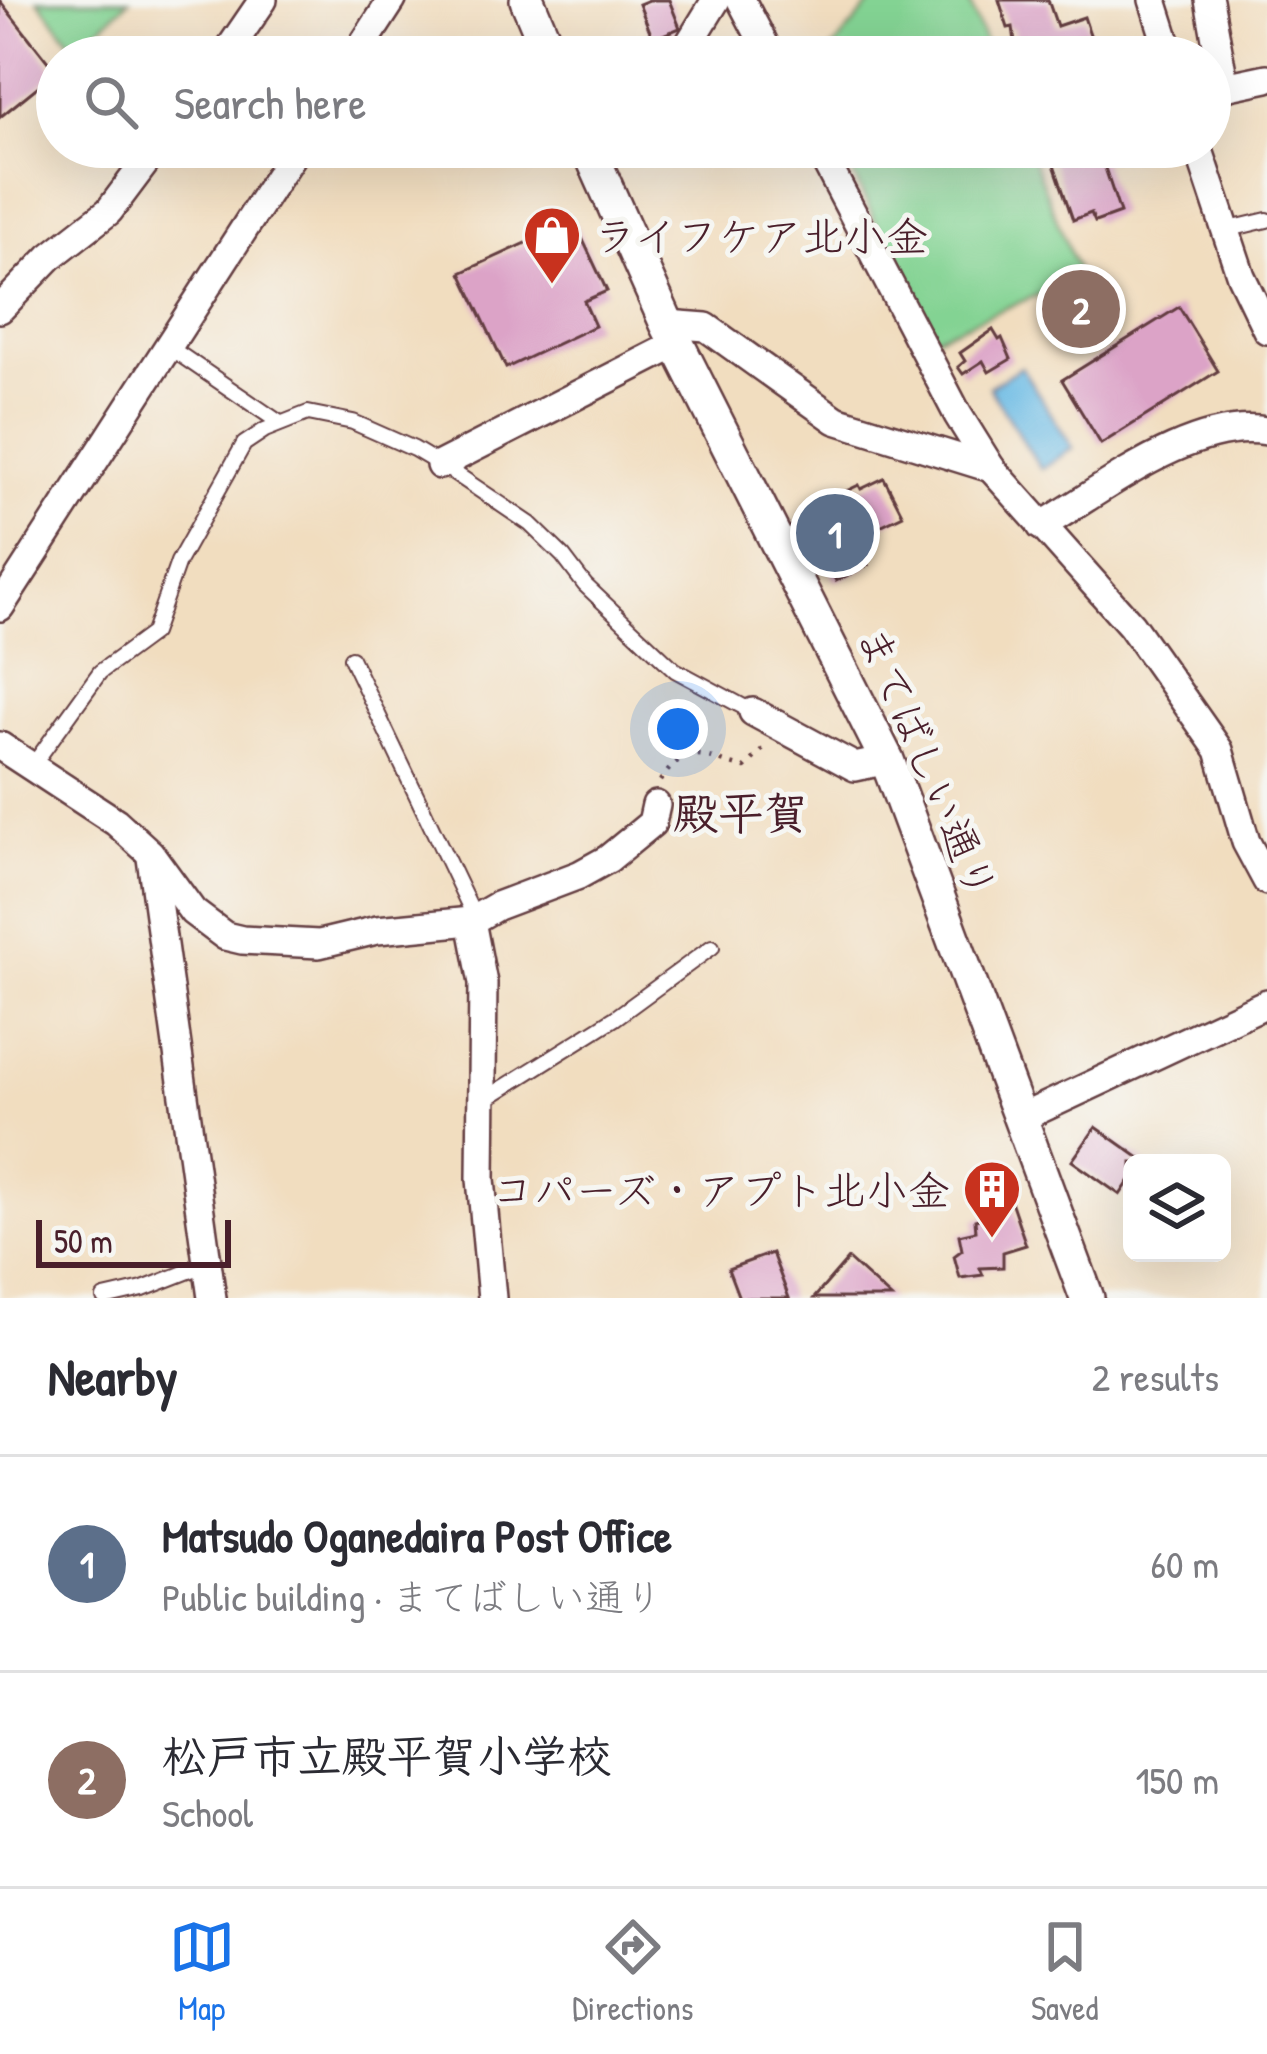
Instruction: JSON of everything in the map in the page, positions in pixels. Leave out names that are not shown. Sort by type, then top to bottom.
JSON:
[{"type":"street","points":[[238,36],[263,0]]},
{"type":"street","points":[[369,36],[392,0]]},
{"type":"street","points":[[527,0],[542,36]]},
{"type":"street","points":[[694,36],[716,0]]},
{"type":"street","points":[[740,0],[760,36]]},
{"type":"street","points":[[1153,0],[1164,36]]},
{"type":"street","points":[[1209,0],[1212,36]]},
{"type":"street","points":[[1231,86],[1267,78]]},
{"type":"street","points":[[1,307],[50,257],[109,212],[141,168]]},
{"type":"street","points":[[0,607],[284,168]]},
{"type":"street","name":"まてばしい通り","points":[[597,168],[672,334],[887,760],[1087,1298]]},
{"type":"street","points":[[829,168],[958,415],[991,467],[1131,626],[1220,750],[1246,842],[1267,881]]},
{"type":"street","points":[[1205,168],[1241,276],[1267,330]]},
{"type":"street","points":[[440,465],[672,334],[706,327],[836,420],[991,467]]},
{"type":"street","points":[[1041,526],[1194,440],[1226,429],[1267,431]]},
{"type":"street","points":[[753,712],[855,767],[887,760]]},
{"type":"street","points":[[0,746],[116,822],[150,854],[193,912],[225,936],[242,940],[320,944],[377,931],[473,920],[608,859],[652,824],[656,805]]},
{"type":"street","points":[[150,854],[212,1298]]},
{"type":"street","points":[[473,920],[484,982],[481,1179],[492,1298]]},
{"type":"street","points":[[1021,1118],[1267,1003]]},
{"type":"lane","points":[[1225,230],[1267,220]]},
{"type":"lane","points":[[169,347],[280,423]]},
{"type":"lane","points":[[33,766],[100,671],[153,633],[178,562],[244,444],[308,413],[334,416],[413,449],[530,524],[585,585],[674,670],[753,712]]},
{"type":"lane","points":[[351,658],[473,920]]},
{"type":"lane","points":[[484,1100],[615,1018],[712,947]]},
{"type":"lane","points":[[104,1298],[208,1264]]},
{"type":"path","points":[[656,805],[660,780],[677,758],[688,754],[745,768],[764,749],[750,730],[753,712]]},
{"type":"green space","points":[[38,0],[129,0],[91,36],[67,36]]},
{"type":"green space","points":[[874,0],[968,0],[983,36],[844,36]]},
{"type":"green space","points":[[850,168],[1036,168],[1080,278],[931,338]]},
{"type":"water","points":[[1021,367],[1073,448],[1041,469],[989,387]]},
{"type":"building","points":[[669,0],[680,28],[652,36],[639,4]]},
{"type":"building","points":[[999,0],[1048,0],[1057,26],[1084,17],[1091,36],[1014,36],[1013,27],[1008,28]]},
{"type":"building","points":[[0,1],[36,47],[36,88],[0,117]]},
{"type":"building","points":[[1055,168],[1105,168],[1120,213],[1095,222],[1091,213],[1073,220]]},
{"type":"building","points":[[574,221],[607,291],[584,301],[595,326],[506,368],[461,273]]},
{"type":"building","points":[[1179,307],[1218,371],[1101,444],[1062,380]]},
{"type":"building","points":[[993,330],[1011,359],[989,372],[983,361],[963,374],[958,367],[965,361],[960,353]]},
{"type":"building","points":[[884,478],[903,515],[855,538],[868,565],[836,581],[802,512]]},
{"type":"building","points":[[1096,1127],[1134,1154],[1123,1154],[1120,1195],[1072,1161]]},
{"type":"building","name":"コパーズ・アプト北小金","points":[[1011,1201],[1026,1245],[1003,1252],[1003,1267],[980,1268],[983,1275],[960,1278],[954,1256],[962,1250],[959,1235],[976,1231],[975,1220],[991,1216],[991,1205]]},
{"type":"building","points":[[772,1253],[789,1298],[739,1298],[728,1269]]},
{"type":"building","points":[[848,1259],[891,1298],[814,1298]]},
{"type":"place","name":"ライフケア北小金","points":[[552,286]]},
{"type":"place","name":"松戸市立殿平賀小学校","points":[[1081,309]]},
{"type":"place","name":"Matsudo Oganedaira Post Office","points":[[835,533]]},
{"type":"place","name":"コパーズ・アプト北小金","points":[[992,1240]]},
{"type":"district","name":"殿平賀","points":[[741,812]]}]
